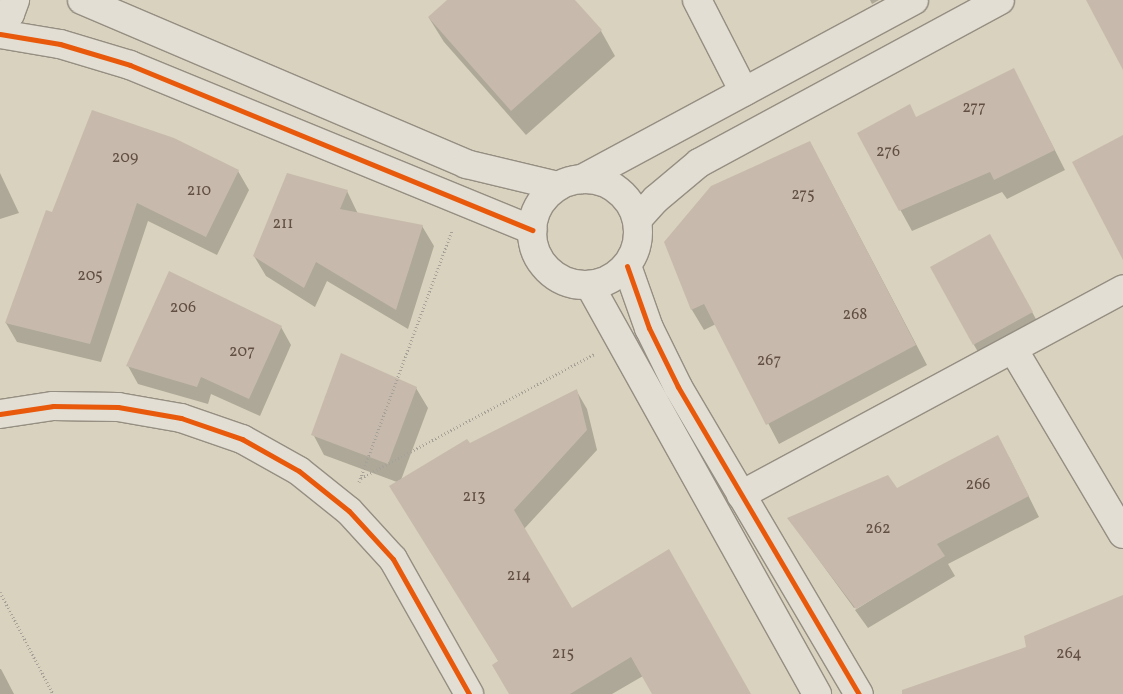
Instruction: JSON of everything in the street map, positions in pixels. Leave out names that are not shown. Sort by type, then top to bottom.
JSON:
[{"type":"street","points":[[0,25],[10,14],[15,0]]},
{"type":"street","points":[[82,0],[459,162],[496,174],[570,182],[611,185],[623,194],[637,220],[639,236],[627,266],[604,283],[590,286],[564,282],[548,270],[537,255],[532,230],[536,212],[545,197],[570,182],[744,92],[914,0]]},
{"type":"street","points":[[697,0],[744,92]]},
{"type":"street","points":[[637,220],[656,199],[699,163],[1000,0]]},
{"type":"street","points":[[0,34],[60,44],[130,64],[532,230]]},
{"type":"street","points":[[627,266],[663,358],[741,495],[859,694]]},
{"type":"street","points":[[590,286],[817,694]]},
{"type":"street","points":[[741,495],[1123,289]]},
{"type":"street","points":[[1013,349],[1123,534]]},
{"type":"street","points":[[0,414],[53,406],[118,407],[181,418],[242,439],[299,471],[349,511],[392,559],[461,692]]},
{"type":"path","points":[[349,511],[462,201]]},
{"type":"path","points":[[361,478],[620,340]]},
{"type":"path","points":[[0,592],[53,694]]},
{"type":"building","points":[[447,0],[575,0],[602,30],[511,111],[428,17]]},
{"type":"building","points":[[1086,0],[1123,0],[1123,70]]},
{"type":"building","points":[[1014,68],[1055,150],[994,180],[990,172],[899,211],[857,133],[910,104],[916,117]]},
{"type":"building","points":[[92,110],[174,138],[239,170],[206,237],[137,203],[90,344],[5,323],[46,210],[52,212]]},
{"type":"building","points":[[1123,135],[1123,260],[1072,162]]},
{"type":"building","points":[[810,141],[916,345],[766,425],[704,304],[691,310],[664,242],[711,186]]},
{"type":"building","points":[[287,173],[348,190],[340,209],[423,225],[396,310],[316,262],[304,288],[253,256]]},
{"type":"building","points":[[990,234],[1033,312],[973,345],[930,267]]},
{"type":"building","points":[[169,271],[282,326],[249,399],[201,377],[197,387],[126,366]]},
{"type":"building","points":[[341,353],[417,387],[388,464],[311,435]]},
{"type":"building","points":[[577,389],[587,430],[514,510],[572,608],[669,549],[751,694],[652,694],[631,657],[570,694],[509,694],[492,665],[498,661],[389,486],[467,439],[470,443]]},
{"type":"building","points":[[998,435],[1029,496],[937,544],[945,556],[856,609],[787,518],[888,475],[897,488]]},
{"type":"building","points":[[1123,595],[1123,694],[902,694],[902,690],[1026,647],[1024,636]]},
{"type":"cycle path","points":[[0,34],[60,44],[130,65],[532,230]]},
{"type":"cycle path","points":[[627,266],[649,328],[678,387],[859,694]]},
{"type":"cycle path","points":[[0,414],[53,406],[118,407],[181,418],[242,439],[299,471],[349,511],[393,559],[469,694]]}]
